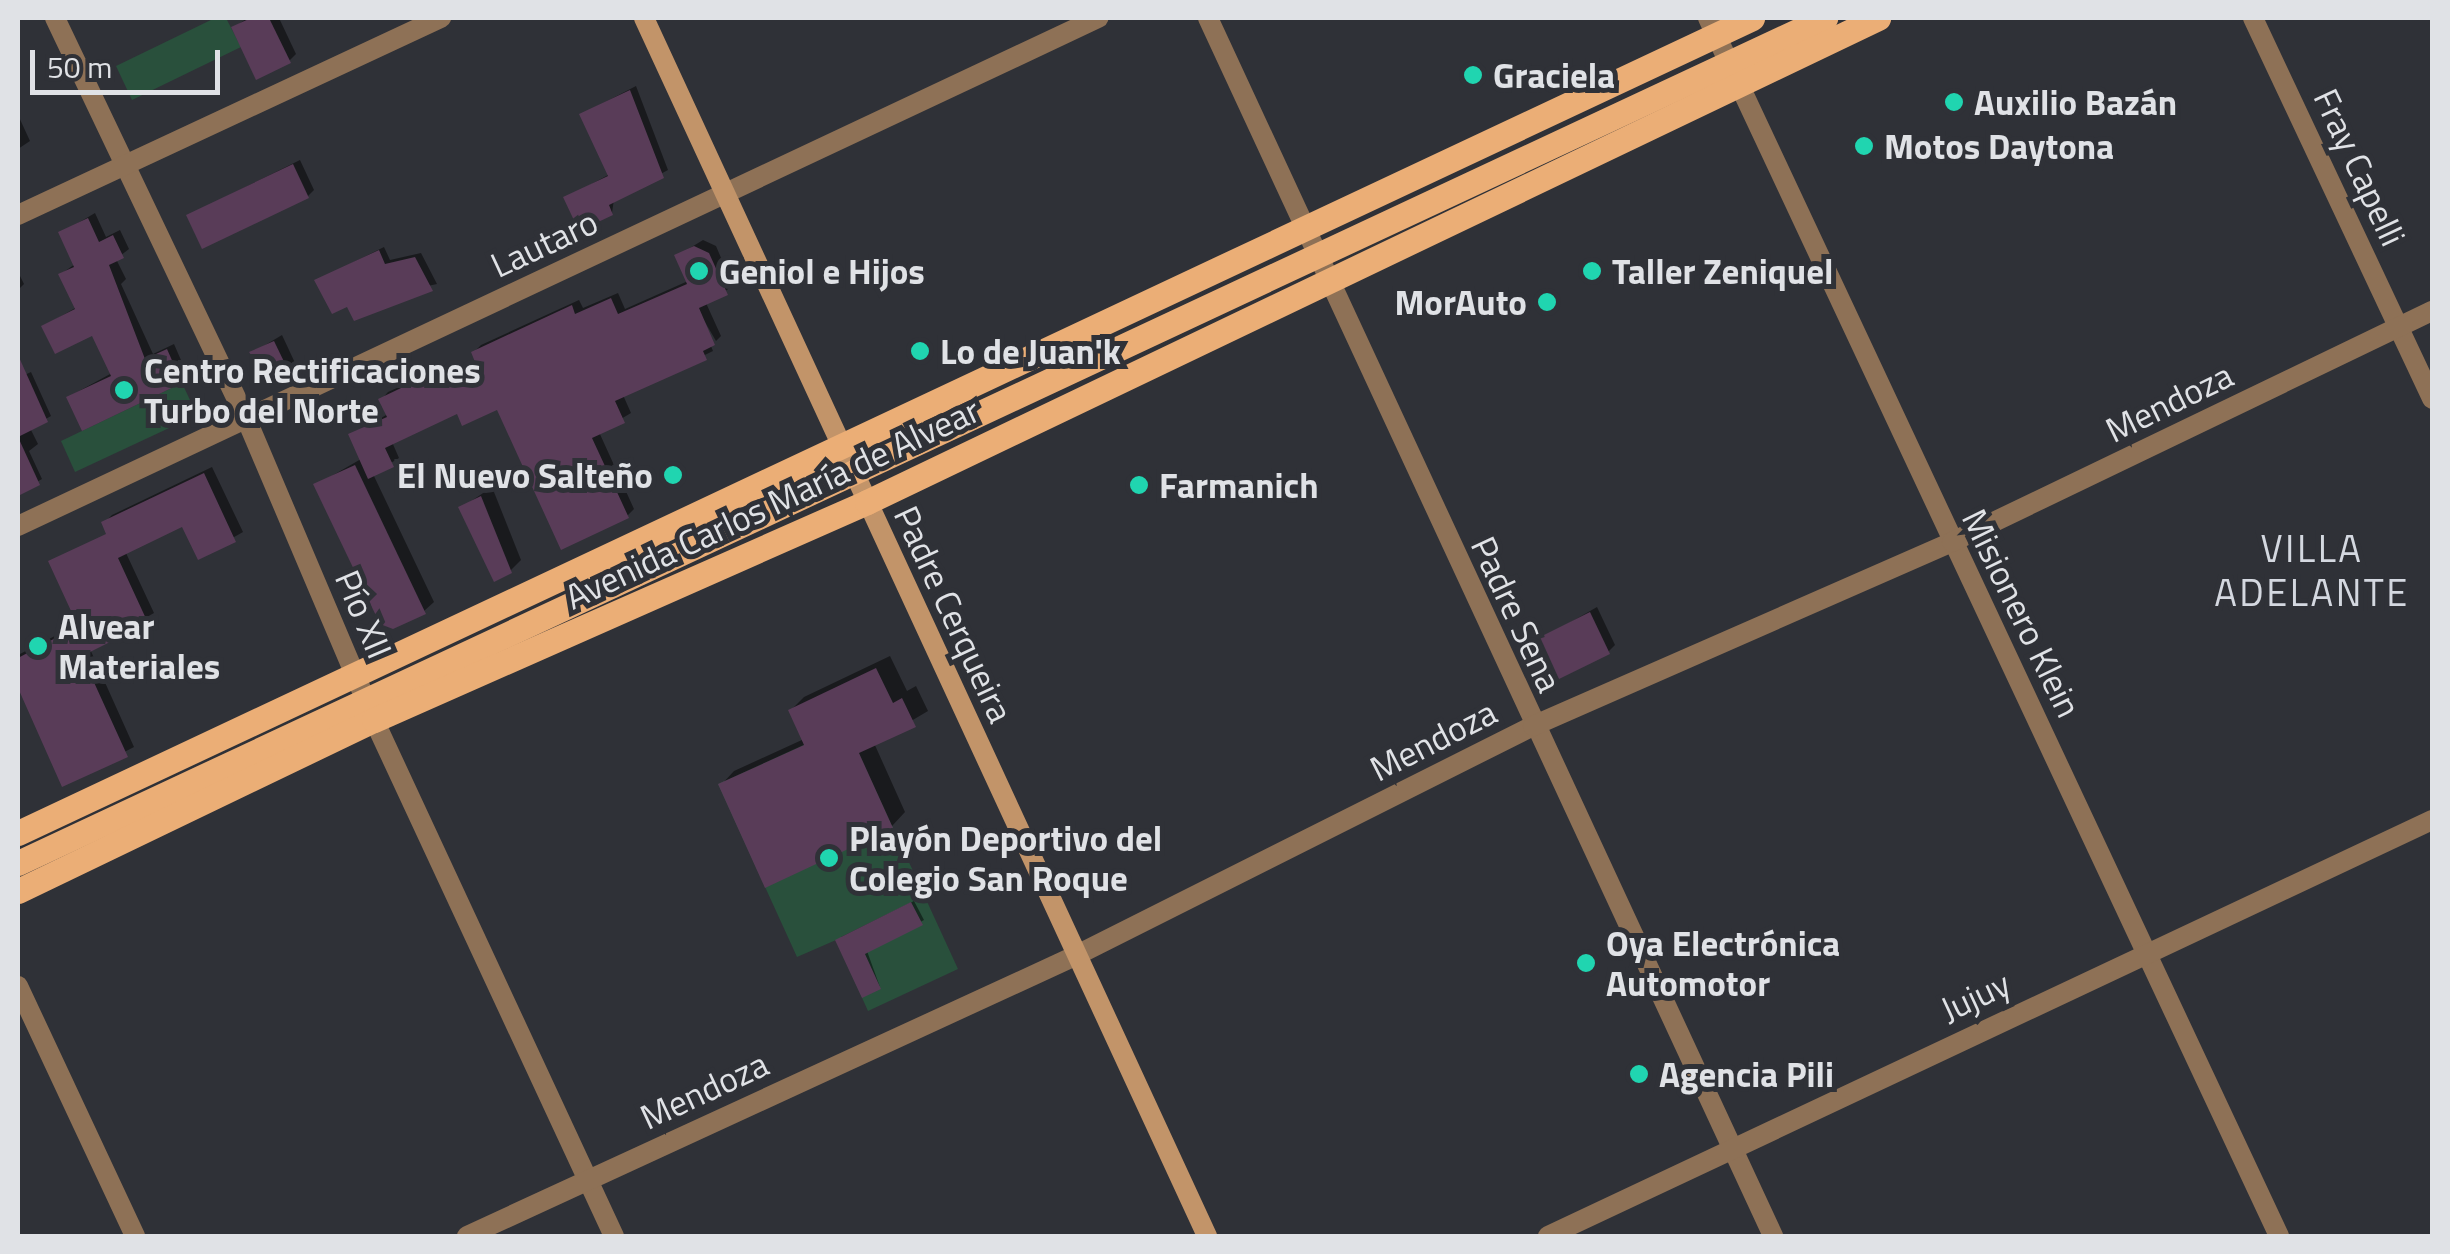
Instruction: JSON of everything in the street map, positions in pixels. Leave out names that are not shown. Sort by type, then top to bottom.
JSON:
[{"type":"main road","name":"Avenida Carlos María de Alvear","points":[[18,834],[842,448],[1712,26],[1752,18]]},
{"type":"main road","name":"Avenida Carlos María de Alvear","points":[[1734,72],[1825,18]]},
{"type":"main road","name":"Avenida Carlos María de Alvear","points":[[18,891],[370,712],[854,476],[1319,268],[1734,72],[1878,18]]},
{"type":"main road","name":"Avenida Carlos María de Alvear","points":[[18,863],[867,502],[1319,268]]},
{"type":"street","name":"Pío XII","points":[[54,18],[128,164],[246,418],[370,712],[614,1236]]},
{"type":"street","points":[[18,215],[440,18]]},
{"type":"street","name":"Padre Cerqueira","points":[[644,18],[1208,1236]]},
{"type":"street","name":"Lautaro","points":[[18,526],[1098,18]]},
{"type":"street","name":"Padre Sena","points":[[1208,18],[1300,229],[1773,1236]]},
{"type":"street","name":"Fray Capelli","points":[[2253,18],[2432,400]]},
{"type":"street","name":"Misionero Klein","points":[[1712,26],[2279,1236]]},
{"type":"street","name":"Mendoza","points":[[467,1236],[1077,955],[1533,726],[1952,542],[2432,311]]},
{"type":"street","name":"Jujuy","points":[[1548,1236],[2432,820]]},
{"type":"street","points":[[18,986],[135,1236]]},
{"type":"green space","points":[[215,18],[226,18],[241,47],[132,100],[116,66]]},
{"type":"green space","points":[[182,383],[197,415],[75,472],[61,441]]},
{"type":"green space","name":"Playón Deportivo del Colegio San Roque","points":[[846,725],[958,969],[868,1011],[836,940],[797,957],[718,784]]},
{"type":"building","points":[[251,18],[269,18],[291,63],[256,80],[231,27]]},
{"type":"building","points":[[630,90],[664,178],[609,205],[613,215],[579,231],[563,197],[608,176],[579,114]]},
{"type":"building","points":[[293,164],[309,198],[202,249],[186,215]]},
{"type":"building","points":[[88,218],[99,242],[113,235],[124,258],[109,265],[145,359],[167,349],[182,383],[82,431],[66,397],[111,376],[92,336],[55,354],[41,326],[75,309],[58,274],[74,267],[58,232]]},
{"type":"building","points":[[694,246],[709,253],[728,295],[699,308],[715,345],[703,351],[707,360],[615,401],[625,423],[592,438],[629,518],[561,550],[497,410],[462,426],[457,414],[385,448],[394,467],[368,479],[348,434],[387,417],[378,399],[422,378],[425,385],[440,378],[442,383],[477,367],[471,352],[572,305],[575,314],[611,298],[618,314],[687,284],[674,255]]},
{"type":"building","points":[[379,250],[385,264],[415,257],[433,291],[354,321],[347,307],[332,314],[314,280]]},
{"type":"building","points":[[274,341],[290,374],[270,383],[249,352]]},
{"type":"building","points":[[18,355],[48,422],[18,437]]},
{"type":"building","points":[[18,437],[40,485],[18,496]]},
{"type":"building","points":[[355,465],[426,614],[393,629],[380,624],[313,484]]},
{"type":"building","points":[[204,473],[236,542],[198,560],[182,527],[118,558],[148,623],[82,656],[128,757],[62,787],[18,688],[18,658],[78,626],[48,561],[106,534],[101,522]]},
{"type":"building","points":[[481,496],[512,573],[494,582],[458,507]]},
{"type":"building","points":[[1590,612],[1610,654],[1559,679],[1540,637]]},
{"type":"building","points":[[876,668],[893,703],[902,698],[916,727],[859,753],[893,828],[765,888],[718,784],[804,745],[788,710]]},
{"type":"building","points":[[911,902],[923,925],[865,954],[881,989],[862,998],[835,940]]},
{"type":"place","name":"Graciela","points":[[1473,75]]},
{"type":"place","name":"Auxilio Bazán","points":[[1954,102]]},
{"type":"place","name":"Motos Daytona","points":[[1864,146]]},
{"type":"place","name":"Geniol e Hijos","points":[[699,271]]},
{"type":"place","name":"Taller Zeniquel","points":[[1592,271]]},
{"type":"place","name":"MorAuto","points":[[1547,302]]},
{"type":"place","name":"Lo de Juan'k","points":[[920,351]]},
{"type":"place","name":"Centro Rectificaciones Turbo del Norte","points":[[124,390]]},
{"type":"place","name":"El Nuevo Salteño","points":[[673,475]]},
{"type":"place","name":"Farmanich","points":[[1139,485]]},
{"type":"place","name":"Alvear Materiales","points":[[38,646]]},
{"type":"place","name":"Playón Deportivo del Colegio San Roque","points":[[829,858]]},
{"type":"place","name":"Oya Electrónica Automotor","points":[[1586,963]]},
{"type":"place","name":"Agencia Pili","points":[[1639,1074]]},
{"type":"district","name":"VILLA ADELANTE","points":[[2312,571]]}]
